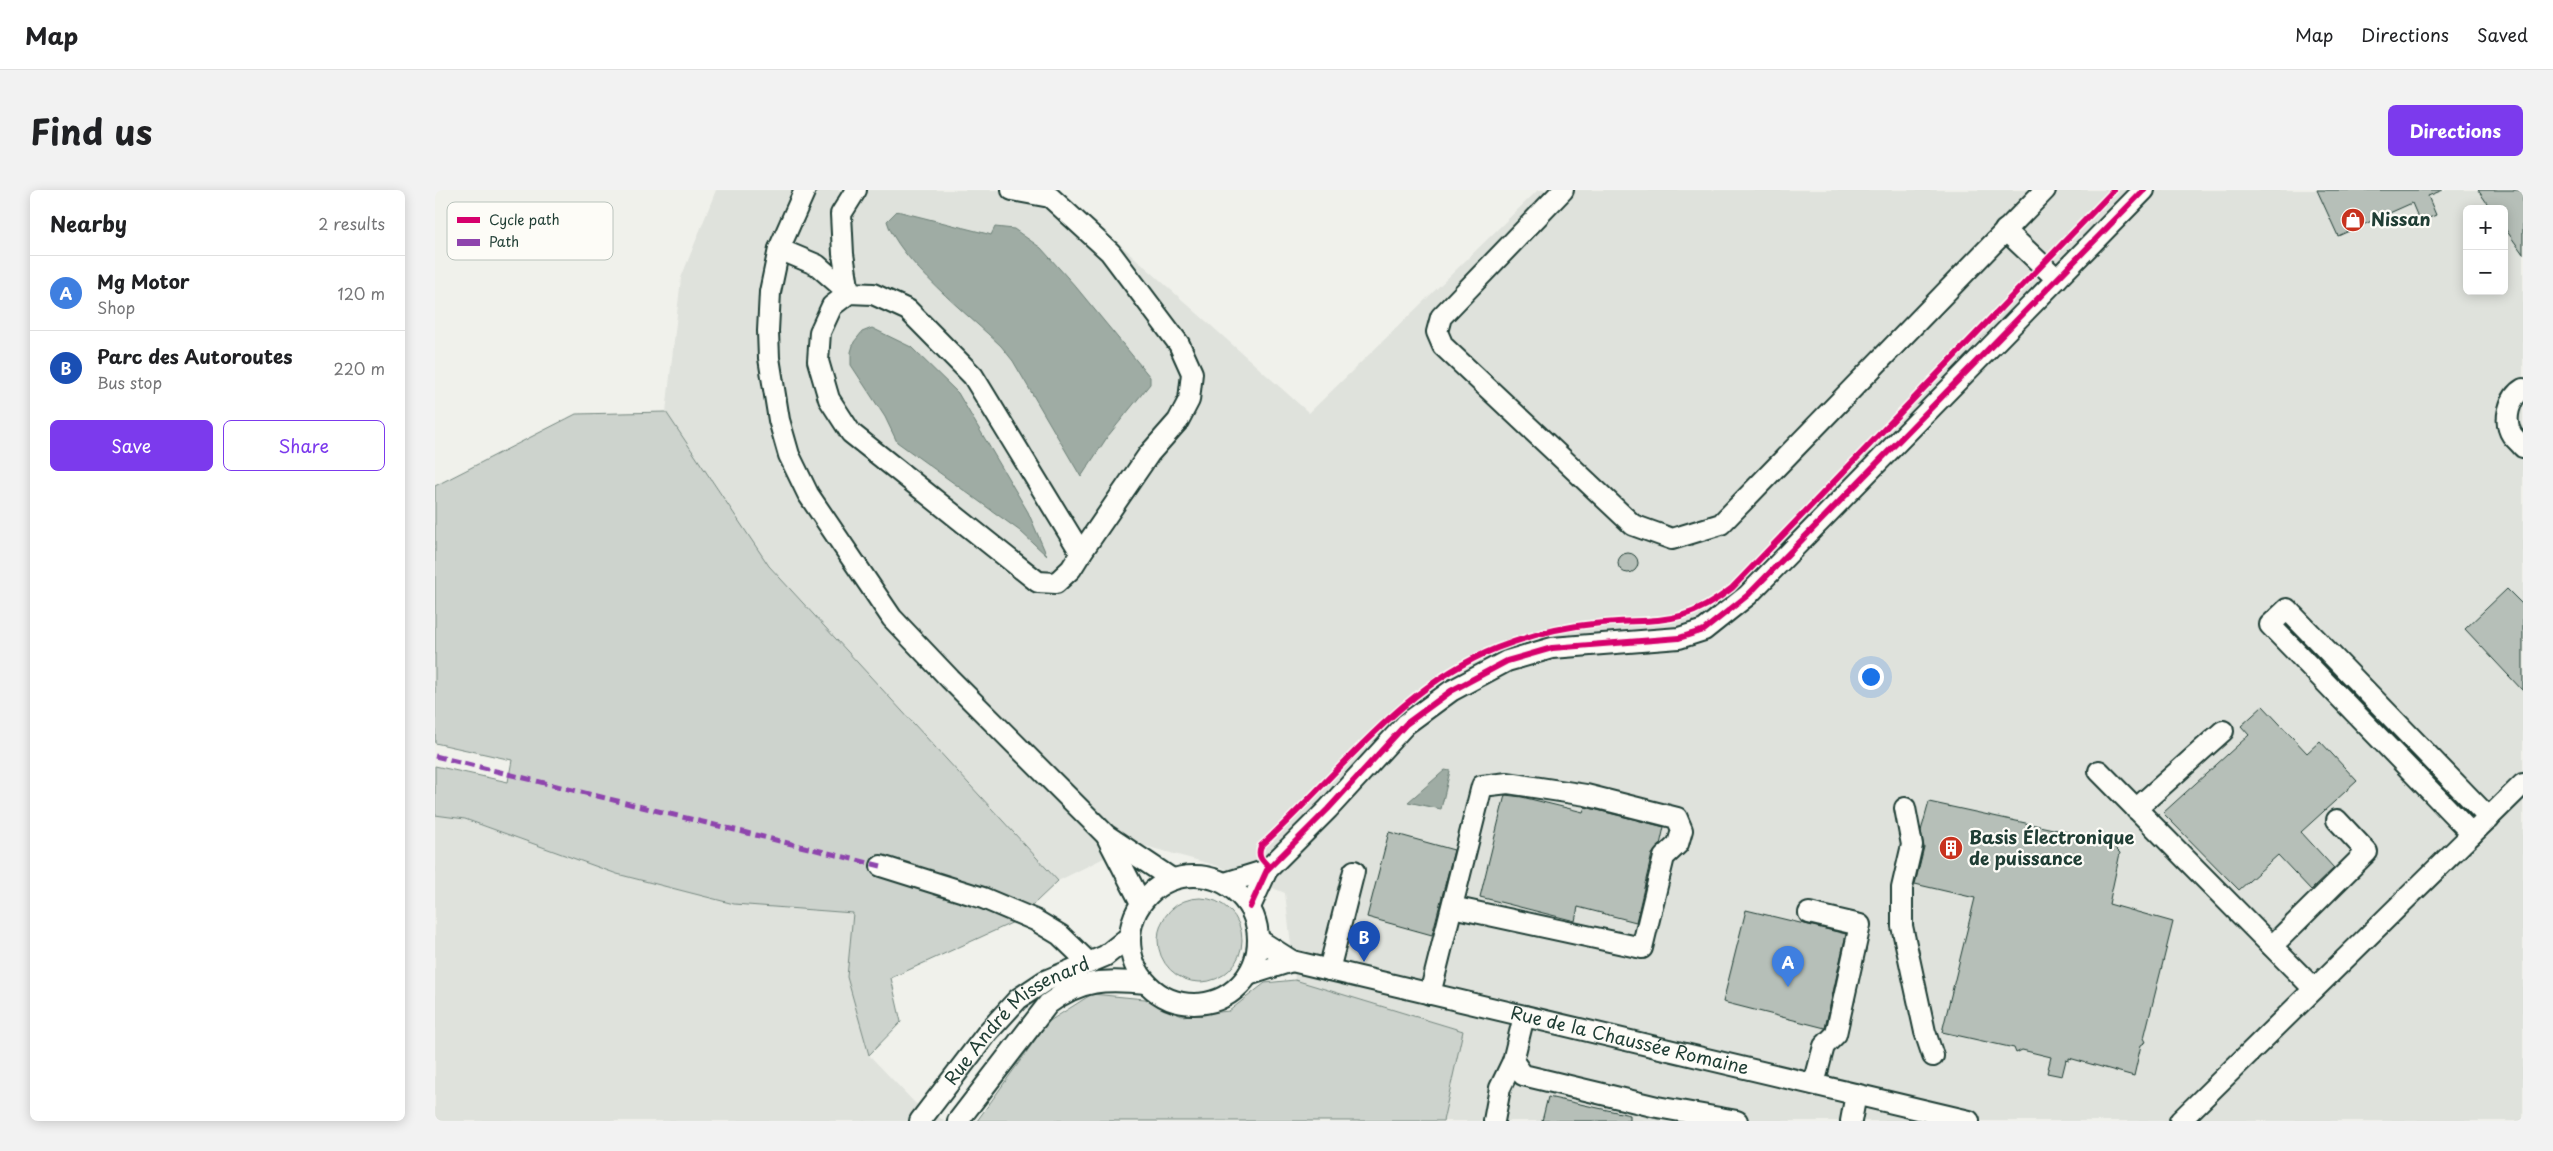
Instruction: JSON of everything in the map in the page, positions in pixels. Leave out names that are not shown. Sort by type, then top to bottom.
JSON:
[{"type":"street","points":[[805,190],[779,249],[770,302],[769,358],[772,385],[789,455],[808,494],[893,618],[950,679],[1106,835],[1172,879]]},
{"type":"street","points":[[849,293],[843,254],[841,214],[856,190]]},
{"type":"street","points":[[849,293],[832,306],[819,332],[818,361],[829,399],[851,433],[1038,582],[1056,583],[1071,569],[1149,454],[1178,420],[1189,400],[1192,373],[1179,344],[1110,252],[1049,197],[1012,190]]},
{"type":"street","points":[[1563,190],[1441,317],[1437,332],[1443,346],[1633,525],[1672,539],[1721,524],[2045,190]]},
{"type":"street","points":[[1250,907],[1267,870],[1328,809],[1406,724],[1451,691],[1507,661],[1552,648],[1679,638],[1704,630],[1748,595],[2144,190]]},
{"type":"street","points":[[2005,230],[2057,279]]},
{"type":"street","points":[[779,249],[817,265],[849,293],[873,294],[908,310],[973,376],[1081,553]]},
{"type":"street","points":[[2523,389],[2517,393],[2508,409],[2511,434],[2523,447]]},
{"type":"street","points":[[2472,834],[2271,625],[2281,614],[2287,609],[2489,818]]},
{"type":"street","points":[[2136,809],[2223,731]]},
{"type":"street","points":[[2099,771],[2314,989]]},
{"type":"street","points":[[1430,994],[1482,786],[1508,783],[1566,792],[1677,818],[1682,830],[1678,844],[1665,857],[1642,948],[1452,907]]},
{"type":"street","points":[[2179,1121],[2523,784]]},
{"type":"street","points":[[1905,808],[1912,845],[1902,888],[1902,926],[1925,1032],[1933,1056]]},
{"type":"street","points":[[2273,946],[2367,852],[2337,820]]},
{"type":"street","points":[[1106,835],[1141,903]]},
{"type":"street","points":[[881,866],[983,898],[1035,920],[1060,935],[1089,963]]},
{"type":"street","points":[[1225,883],[1267,870]]},
{"type":"street","points":[[1329,970],[1354,871]]},
{"type":"street","points":[[1190,876],[1208,877],[1225,883],[1241,895],[1250,907],[1257,923],[1259,940],[1257,957],[1248,975],[1235,989],[1219,1000],[1199,1004],[1180,1002],[1162,995],[1146,983],[1134,961],[1130,936],[1133,919],[1141,903],[1155,889],[1172,879],[1190,876]]},
{"type":"street","points":[[1809,913],[1860,925],[1836,1034],[1824,1046],[1814,1084]]},
{"type":"street","name":"Rue André Missenard","points":[[920,1121],[988,1032],[1018,999],[1045,981],[1105,956],[1130,936]]},
{"type":"street","name":"Rue de la Chaussée Romaine","points":[[1259,940],[1291,961],[1969,1121]]},
{"type":"street","points":[[1248,975],[1291,961]]},
{"type":"street","name":"Rue André Missenard","points":[[958,1121],[1048,1004],[1064,992],[1089,982],[1115,980],[1146,983]]},
{"type":"street","points":[[1494,1121],[1500,1088],[1513,1061],[1524,1016]]},
{"type":"street","points":[[988,1032],[1012,1050]]},
{"type":"street","points":[[1513,1061],[1523,1075],[1657,1107],[1737,1121]]},
{"type":"street","points":[[1851,1121],[1856,1094]]},
{"type":"shaded area","points":[[716,190],[1059,190],[1309,413],[1538,190],[2523,190],[2523,1121],[1294,1121],[1463,1031],[1295,980],[1285,893],[1218,866],[1134,843],[1058,881],[769,566],[666,412],[681,278]]},
{"type":"shaded area","points":[[897,211],[991,235],[995,227],[1014,229],[1041,248],[1076,287],[1150,377],[1150,384],[1108,436],[1081,477],[1013,361],[1001,346],[937,287],[905,252],[887,221]]},
{"type":"shaded area","points":[[872,328],[911,347],[958,393],[1028,512],[1047,556],[1020,531],[897,442],[885,417],[851,365],[851,352],[854,342],[862,332]]},
{"type":"shaded area","points":[[666,412],[769,566],[1058,881],[1016,921],[891,978],[901,1022],[869,1055],[847,977],[853,913],[734,904],[617,874],[465,819],[435,815],[435,766],[508,782],[512,760],[435,743],[435,486],[576,414]]},
{"type":"shaded area","points":[[1445,770],[1450,771],[1441,809],[1408,802]]},
{"type":"shaded area","points":[[435,815],[464,819],[617,874],[734,904],[854,913],[847,977],[869,1055],[915,1103],[945,1121],[435,1121]]},
{"type":"shaded area","points":[[1200,898],[1216,901],[1230,910],[1239,924],[1242,940],[1239,956],[1230,970],[1216,979],[1200,982],[1184,979],[1170,970],[1161,956],[1158,940],[1161,924],[1170,910],[1184,901]]},
{"type":"shaded area","points":[[1295,980],[1463,1031],[1443,1121],[977,1121],[1048,1022],[1092,994],[1145,999],[1182,1016],[1229,1011],[1265,983]]},
{"type":"building","name":"Nissan","points":[[2317,190],[2443,190],[2428,196],[2436,215],[2420,222],[2412,203],[2338,236]]},
{"type":"building","points":[[2478,190],[2523,190],[2523,254],[2508,233],[2508,205],[2488,205]]},
{"type":"building","points":[[1628,553],[1635,556],[1638,563],[1635,570],[1628,573],[1621,570],[1618,563],[1621,556]]},
{"type":"building","points":[[2507,589],[2523,605],[2523,691],[2465,629]]},
{"type":"building","points":[[2263,706],[2307,753],[2320,741],[2357,781],[2301,832],[2334,868],[2311,890],[2278,855],[2239,890],[2163,813],[2249,735],[2241,726]]},
{"type":"building","points":[[1505,795],[1522,797],[1583,812],[1585,807],[1664,827],[1660,845],[1652,854],[1636,922],[1578,907],[1575,921],[1480,897]]},
{"type":"building","points":[[1929,802],[2108,841],[2120,853],[2109,904],[2173,922],[2144,1038],[2146,1042],[2141,1045],[2134,1076],[2069,1058],[2069,1061],[2066,1060],[2062,1076],[2047,1073],[2051,1057],[2022,1050],[2016,1053],[2014,1048],[1942,1032],[1975,898],[1915,884],[1924,847],[1921,831]]},
{"type":"building","points":[[1389,832],[1454,850],[1432,935],[1367,917]]},
{"type":"building","points":[[1746,910],[1846,934],[1825,1028],[1723,1002]]},
{"type":"building","points":[[1548,1097],[1630,1115],[1630,1121],[1542,1121]]},
{"type":"marked path","points":[[435,756],[881,866]]},
{"type":"cycle path","points":[[1269,867],[1260,855],[1261,846],[1343,763],[1399,710],[1429,686],[1462,665],[1497,648],[1556,630],[1581,625],[1649,621],[1681,616],[1713,601],[1732,588],[2114,190]]},
{"type":"cycle path","points":[[1250,907],[1267,870],[1328,809],[1406,724],[1451,691],[1507,661],[1552,648],[1679,638],[1704,630],[1748,595],[2144,190]]},
{"type":"place","name":"Nissan","points":[[2353,220]]},
{"type":"place","name":"Basis Électronique de puissance","points":[[1951,848]]},
{"type":"place","name":"Parc des Autoroutes","points":[[1364,962]]},
{"type":"place","name":"Mg Motor","points":[[1788,987]]}]
